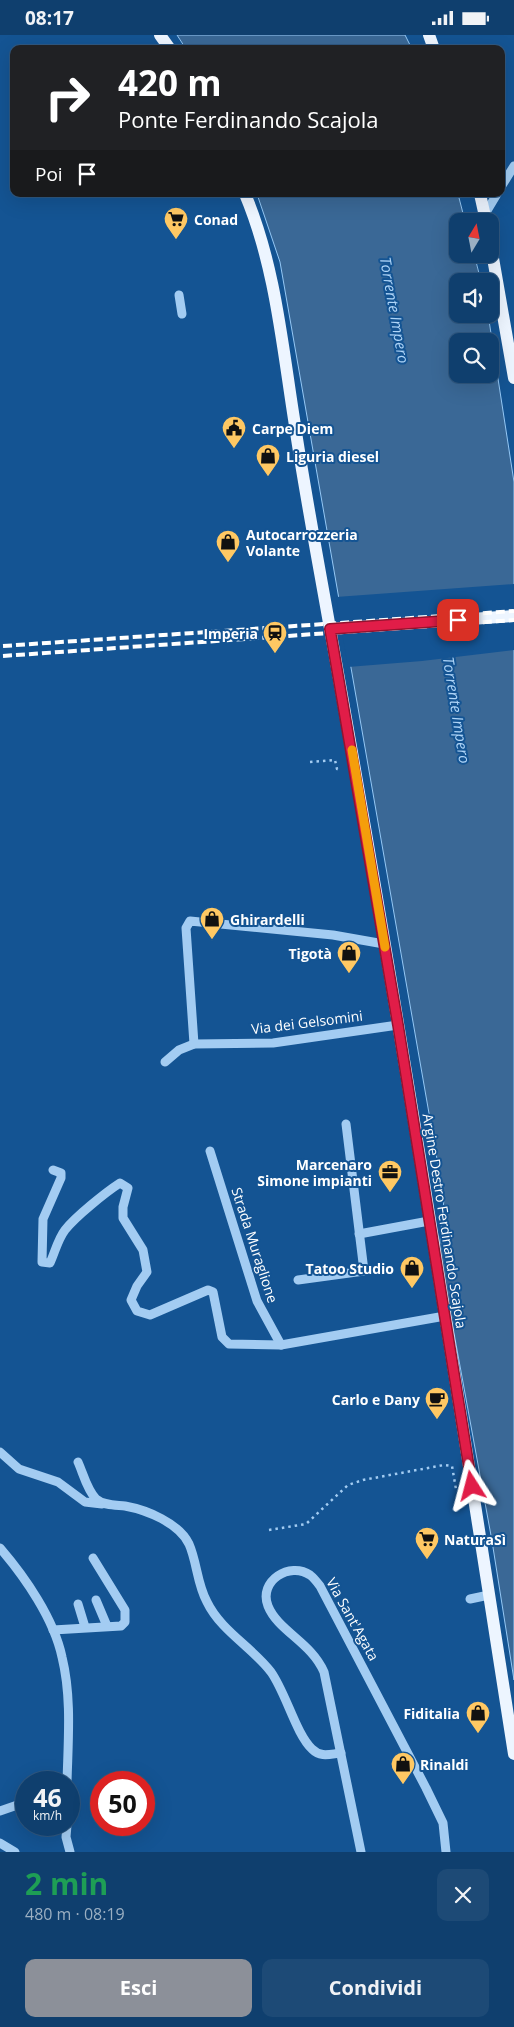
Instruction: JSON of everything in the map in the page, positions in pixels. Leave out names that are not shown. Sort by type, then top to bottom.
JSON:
[{"type":"main road","name":"Argine Destro Ferdinando Scajola","points":[[246,197],[262,243],[275,296],[297,439],[398,1025],[514,1754]]},
{"type":"main road","points":[[481,197],[485,213]]},
{"type":"main road","points":[[494,263],[513,359],[514,378]]},
{"type":"main road","points":[[330,629],[514,616]]},
{"type":"street","points":[[505,181],[514,166]]},
{"type":"street","points":[[488,213],[496,197]]},
{"type":"street","points":[[179,295],[182,314]]},
{"type":"street","points":[[194,1044],[186,928],[190,921],[274,928],[333,935],[384,944]]},
{"type":"street","name":"Via dei Gelsomini","points":[[165,1062],[178,1050],[194,1044],[273,1043],[398,1025]]},
{"type":"street","points":[[298,1280],[364,1271],[346,1123]]},
{"type":"street","name":"Strada Muraglione","points":[[210,1151],[257,1301],[281,1345]]},
{"type":"street","points":[[53,1170],[61,1173],[62,1178],[43,1219],[42,1262],[50,1263],[61,1238],[70,1225],[112,1188],[120,1183],[125,1185],[128,1188],[122,1218],[143,1250],[147,1273],[137,1286],[131,1300],[137,1311],[150,1315],[208,1291],[213,1292],[222,1337],[229,1344],[281,1345],[445,1315]]},
{"type":"street","points":[[360,1234],[429,1221]]},
{"type":"street","points":[[0,1452],[19,1469],[58,1482],[85,1502],[125,1506],[153,1515],[171,1525],[187,1541],[209,1607],[224,1626],[264,1663],[272,1674],[308,1744],[319,1754],[341,1753]]},
{"type":"street","points":[[78,1462],[92,1494],[98,1501],[105,1504]]},
{"type":"street","points":[[0,1548],[30,1589],[53,1630],[63,1657],[69,1710],[67,1771]]},
{"type":"street","points":[[53,1630],[121,1626],[125,1622],[126,1614],[92,1558]]},
{"type":"street","name":"Via Sant'Agata","points":[[361,1852],[325,1677],[320,1662],[309,1648],[275,1617],[268,1605],[268,1586],[280,1573],[292,1571],[306,1572],[320,1586],[443,1823],[446,1852]]},
{"type":"street","points":[[470,1599],[489,1595]]},
{"type":"street","points":[[96,1600],[107,1626]]},
{"type":"street","points":[[78,1604],[85,1627]]},
{"type":"street","points":[[0,1811],[15,1806]]},
{"type":"street","points":[[66,1836],[70,1852]]},
{"type":"street","points":[[0,1843],[15,1852]]},
{"type":"path","points":[[310,762],[335,760],[337,769],[340,769]]},
{"type":"path","points":[[269,1530],[306,1524],[348,1485],[363,1480],[444,1465],[452,1466],[456,1489],[472,1486]]},
{"type":"water","points":[[177,35],[405,35],[410,45],[183,45]]},
{"type":"water","name":"Torrente Impero","points":[[258,197],[459,197],[463,213],[449,213],[449,263],[476,263],[479,273],[449,273],[449,323],[489,323],[491,333],[449,333],[449,383],[499,383],[514,482],[514,1680],[492,1541],[439,1251],[444,1199],[280,262]]},
{"type":"pier","points":[[514,584],[514,650],[422,661],[348,667],[336,597]]},
{"type":"railway","points":[[3,646],[514,611]]},
{"type":"railway","points":[[3,656],[514,620]]},
{"type":"slow traffic","points":[[352,750],[385,947]]},
{"type":"place","name":"Conad","points":[[176,240]]},
{"type":"place","name":"Carpe Diem","points":[[234,449]]},
{"type":"place","name":"Liguria diesel","points":[[268,477]]},
{"type":"place","name":"Autocarrozzeria Volante","points":[[228,563]]},
{"type":"place","name":"Imperia","points":[[275,654]]},
{"type":"place","name":"Ghirardelli","points":[[212,940]]},
{"type":"place","name":"Tigotà","points":[[349,974]]},
{"type":"place","name":"Marcenaro Simone impianti","points":[[390,1193]]},
{"type":"place","name":"Tatoo Studio","points":[[412,1289]]},
{"type":"place","name":"Carlo e Dany","points":[[437,1420]]},
{"type":"place","name":"NaturaSì","points":[[427,1560]]},
{"type":"place","name":"Fiditalia","points":[[478,1734]]},
{"type":"place","name":"Rinaldi","points":[[403,1785]]},
{"type":"route","points":[[458,620],[330,629],[398,1025],[472,1486]]}]
